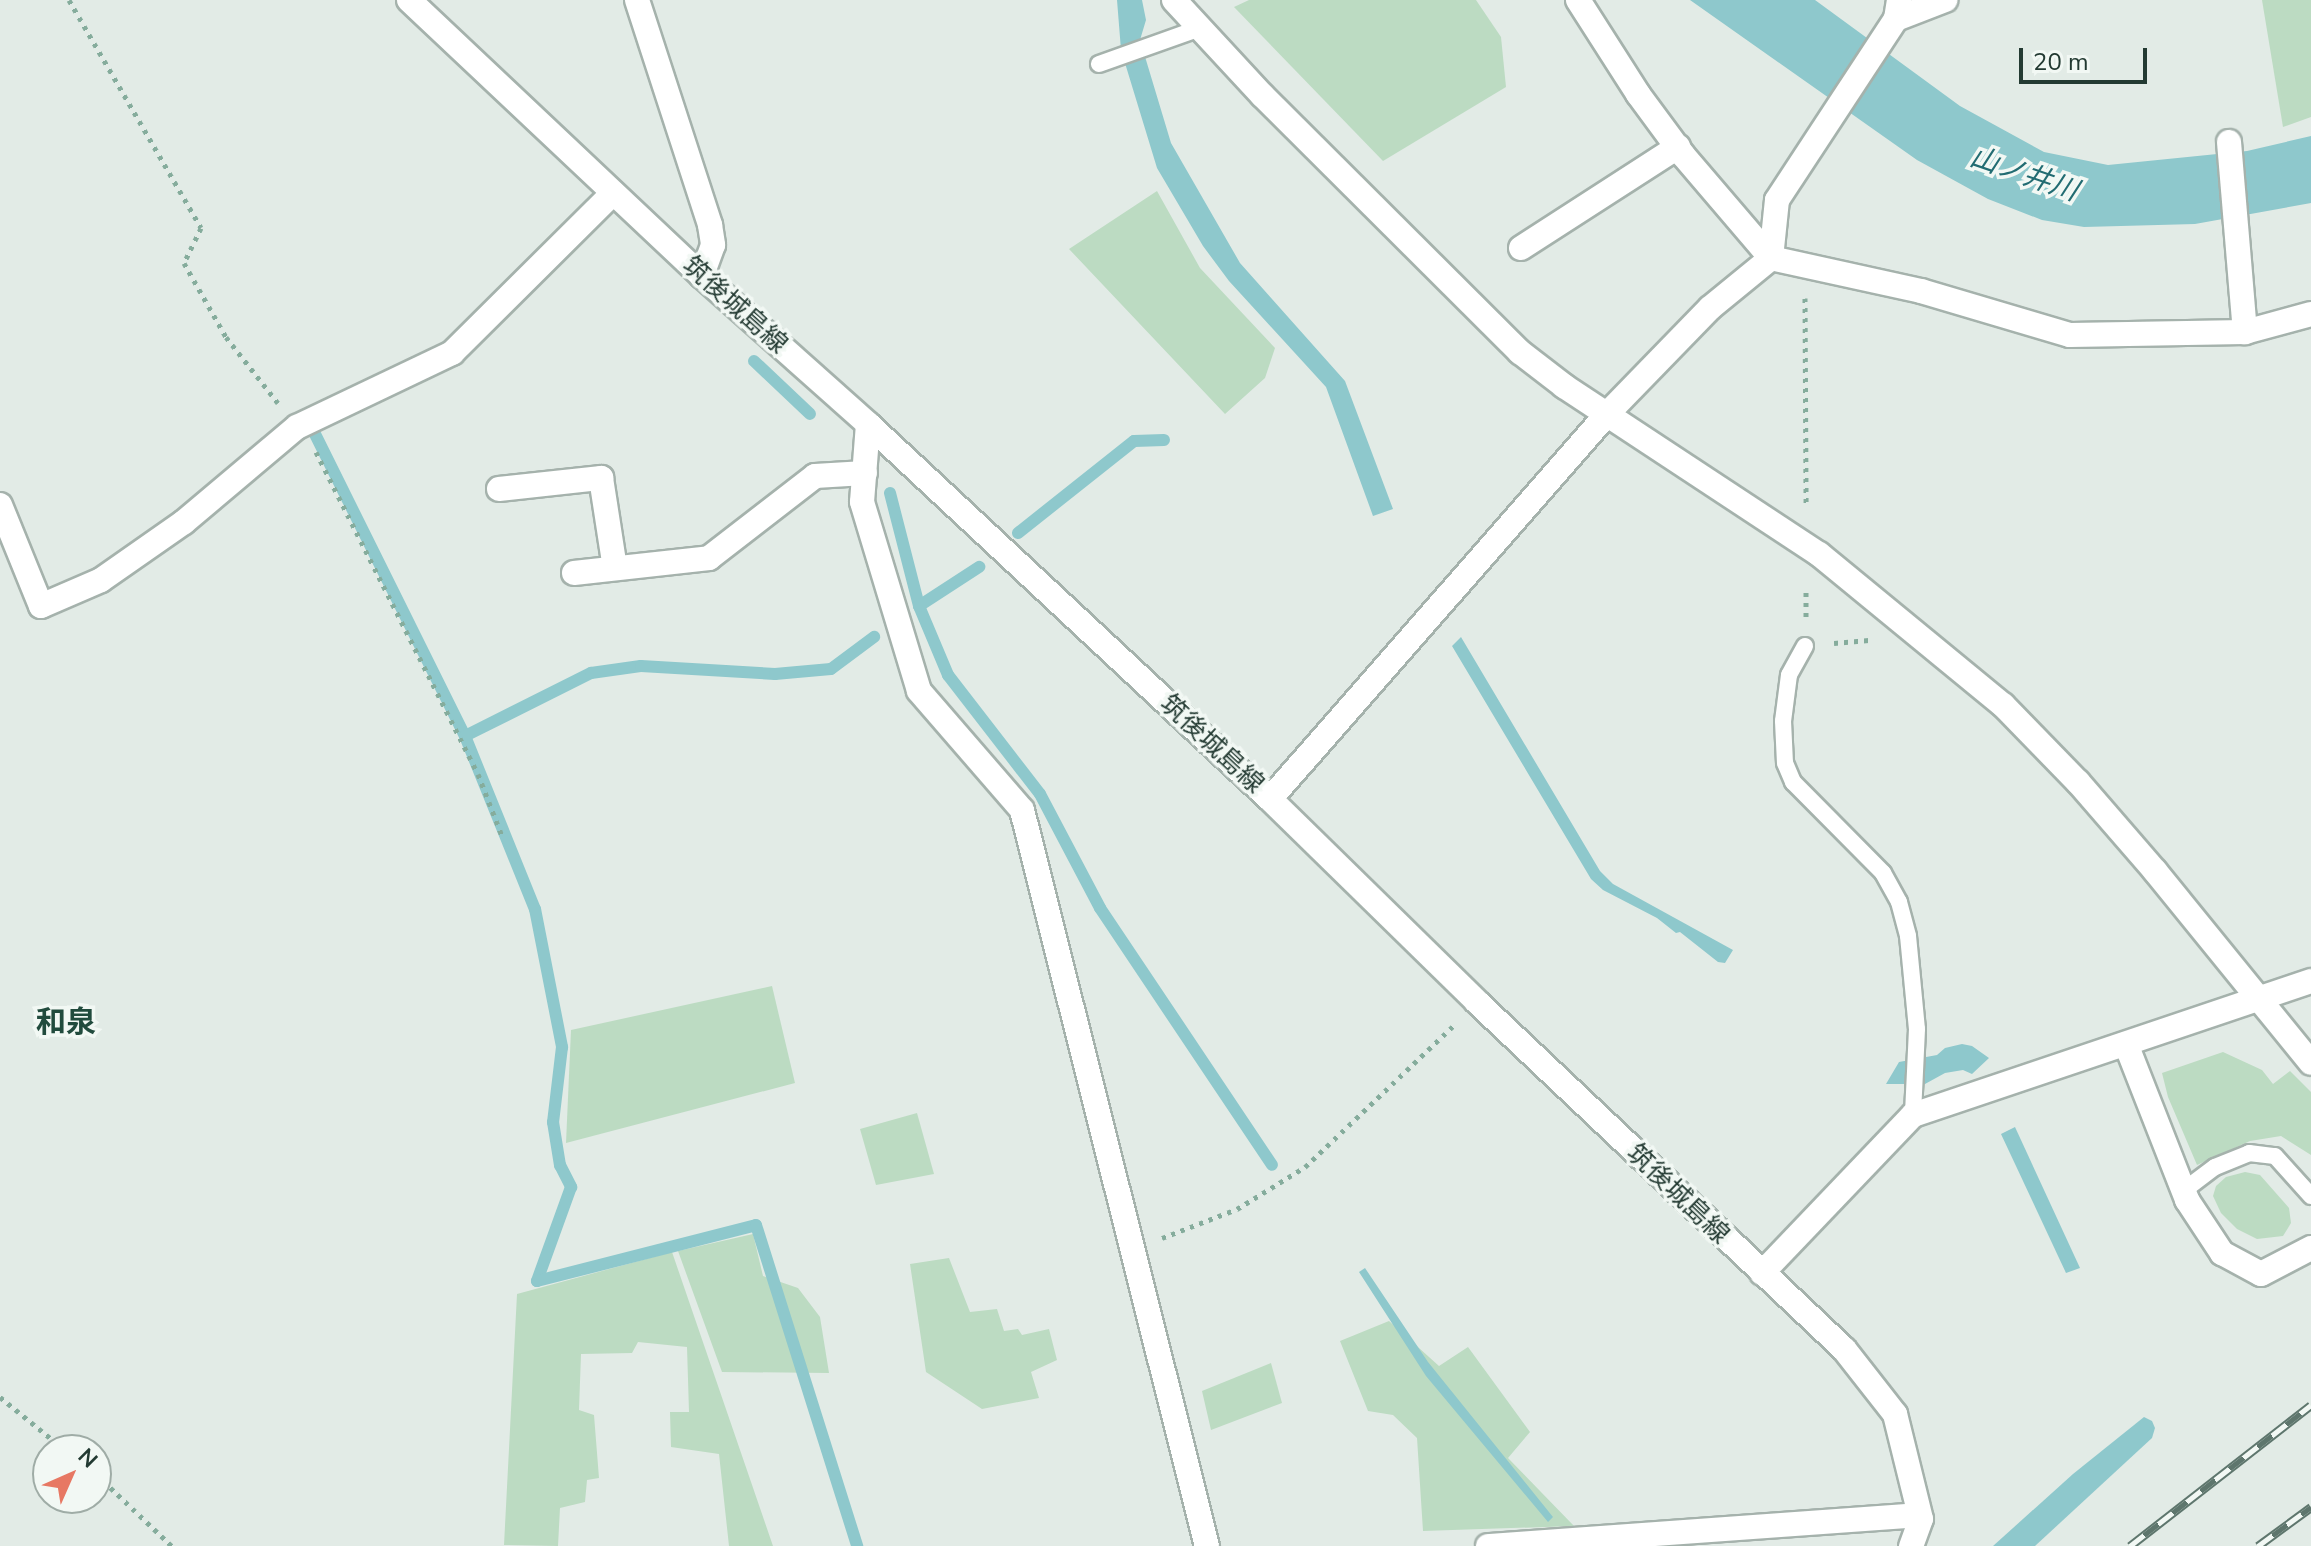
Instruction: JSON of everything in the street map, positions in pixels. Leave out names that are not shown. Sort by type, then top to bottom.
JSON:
[{"type":"street","name":"筑後城島線","points":[[409,0],[702,276],[868,424],[1270,799],[1477,1002],[1844,1349],[1895,1414],[1921,1519],[1911,1546]]},
{"type":"street","points":[[637,0],[710,225],[713,245],[702,276]]},
{"type":"street","points":[[1174,0],[1423,260],[1520,352],[1819,554],[2003,705],[2088,793],[2311,1063]]},
{"type":"street","points":[[1578,0],[1638,94],[1771,258],[1921,291],[2070,335],[2245,332],[2311,314]]},
{"type":"street","points":[[1270,799],[1608,413],[1710,308],[1771,258],[1777,200],[1879,43],[1897,9],[1945,0]]},
{"type":"street","points":[[2229,142],[2245,332]]},
{"type":"street","points":[[1521,248],[1678,147]]},
{"type":"street","points":[[0,505],[41,606],[101,580],[184,522],[297,427],[452,353],[613,193]]},
{"type":"street","points":[[868,424],[862,502],[919,691],[1022,810],[1207,1546]]},
{"type":"street","points":[[574,573],[709,558],[815,476],[865,473]]},
{"type":"street","points":[[499,489],[601,478],[615,568]]},
{"type":"street","points":[[1762,1273],[1913,1115],[2311,981]]},
{"type":"street","points":[[2126,1044],[2183,1191],[2222,1253],[2261,1274],[2311,1248]]},
{"type":"street","points":[[1488,1546],[1708,1538],[1919,1515]]},
{"type":"lane","points":[[1106,62],[1200,28]]},
{"type":"lane","points":[[1805,646],[1789,675],[1783,721],[1785,763],[1793,782],[1883,873],[1899,902],[1908,936],[1917,1029],[1913,1115]]},
{"type":"lane","points":[[2183,1191],[2215,1167],[2249,1153],[2275,1156],[2311,1196]]},
{"type":"path","points":[[69,0],[201,228],[184,263],[226,337],[324,463],[478,774],[502,836]]},
{"type":"path","points":[[1804,265],[1806,509]]},
{"type":"path","points":[[1133,1249],[1237,1209],[1305,1167],[1477,1002]]},
{"type":"path","points":[[0,1397],[45,1434]]},
{"type":"path","points":[[112,1489],[172,1546]]},
{"type":"green space","points":[[1249,0],[1476,0],[1501,37],[1506,87],[1383,161],[1234,7]]},
{"type":"green space","points":[[2262,0],[2311,0],[2311,117],[2283,127]]},
{"type":"green space","points":[[1157,191],[1200,268],[1275,348],[1265,378],[1225,414],[1069,249]]},
{"type":"green space","points":[[772,986],[795,1083],[566,1143],[571,1030]]},
{"type":"green space","points":[[2223,1052],[2262,1070],[2273,1084],[2290,1071],[2311,1092],[2311,1155],[2281,1136],[2250,1141],[2197,1165],[2168,1097],[2162,1073]]},
{"type":"green space","points":[[917,1113],[934,1174],[876,1185],[860,1129]]},
{"type":"green space","points":[[2245,1172],[2260,1175],[2289,1208],[2291,1223],[2283,1236],[2257,1239],[2237,1229],[2221,1213],[2213,1196],[2216,1186],[2226,1177]]},
{"type":"green space","points":[[753,1234],[763,1276],[798,1288],[820,1317],[829,1373],[722,1372],[678,1251]]},
{"type":"green space","points":[[672,1252],[773,1546],[729,1546],[719,1454],[671,1447],[670,1412],[689,1412],[687,1347],[638,1342],[632,1353],[581,1354],[579,1410],[594,1415],[599,1478],[587,1480],[585,1502],[560,1508],[558,1546],[504,1545],[517,1294]]},
{"type":"green space","points":[[949,1258],[970,1312],[997,1309],[1004,1331],[1018,1329],[1022,1335],[1049,1329],[1057,1360],[1031,1372],[1039,1398],[982,1409],[926,1372],[910,1264]]},
{"type":"green space","points":[[1389,1321],[1439,1366],[1468,1347],[1530,1432],[1508,1458],[1574,1526],[1423,1531],[1417,1438],[1393,1415],[1368,1411],[1340,1341]]},
{"type":"green space","points":[[1271,1363],[1282,1403],[1211,1430],[1202,1391]]},
{"type":"water","points":[[1117,0],[1142,0],[1146,20],[1140,40],[1171,143],[1240,263],[1345,381],[1393,509],[1373,516],[1326,387],[1229,281],[1203,246],[1157,168],[1121,50]]},
{"type":"water","name":"山ノ井川","points":[[1690,0],[1815,0],[1960,106],[2044,152],[2108,165],[2247,151],[2311,136],[2311,203],[2195,224],[2084,227],[2042,220],[1988,199],[1917,160]]},
{"type":"water","points":[[1461,637],[1600,871],[1613,884],[1733,950],[1725,963],[1718,962],[1657,918],[1603,890],[1591,879],[1452,646]]},
{"type":"water","points":[[1962,1044],[1972,1046],[1989,1058],[1972,1074],[1963,1070],[1945,1073],[1925,1084],[1886,1084],[1899,1062],[1937,1055],[1945,1048]]},
{"type":"water","points":[[2015,1127],[2080,1268],[2066,1273],[2001,1134]]},
{"type":"water","points":[[1365,1268],[1428,1362],[1553,1517],[1548,1522],[1426,1376],[1359,1272]]},
{"type":"water","points":[[2144,1417],[2152,1421],[2155,1428],[2152,1438],[2035,1546],[1993,1546],[2073,1474]]},
{"type":"waterway","points":[[754,361],[810,414]]},
{"type":"waterway","points":[[315,434],[465,736],[535,909],[562,1047],[553,1122],[560,1165],[571,1187],[537,1281],[756,1225],[857,1546]]},
{"type":"waterway","points":[[1018,533],[1134,441],[1164,440]]},
{"type":"waterway","points":[[890,493],[919,606],[948,675],[1040,794],[1100,908],[1272,1165]]},
{"type":"waterway","points":[[919,606],[979,567]]},
{"type":"waterway","points":[[465,736],[591,673],[641,666],[775,674],[831,669],[874,637]]},
{"type":"railway","points":[[2130,1546],[2311,1405]]},
{"type":"railway","points":[[2258,1546],[2311,1507]]},
{"type":"district","name":"和泉","points":[[66,1023]]}]
